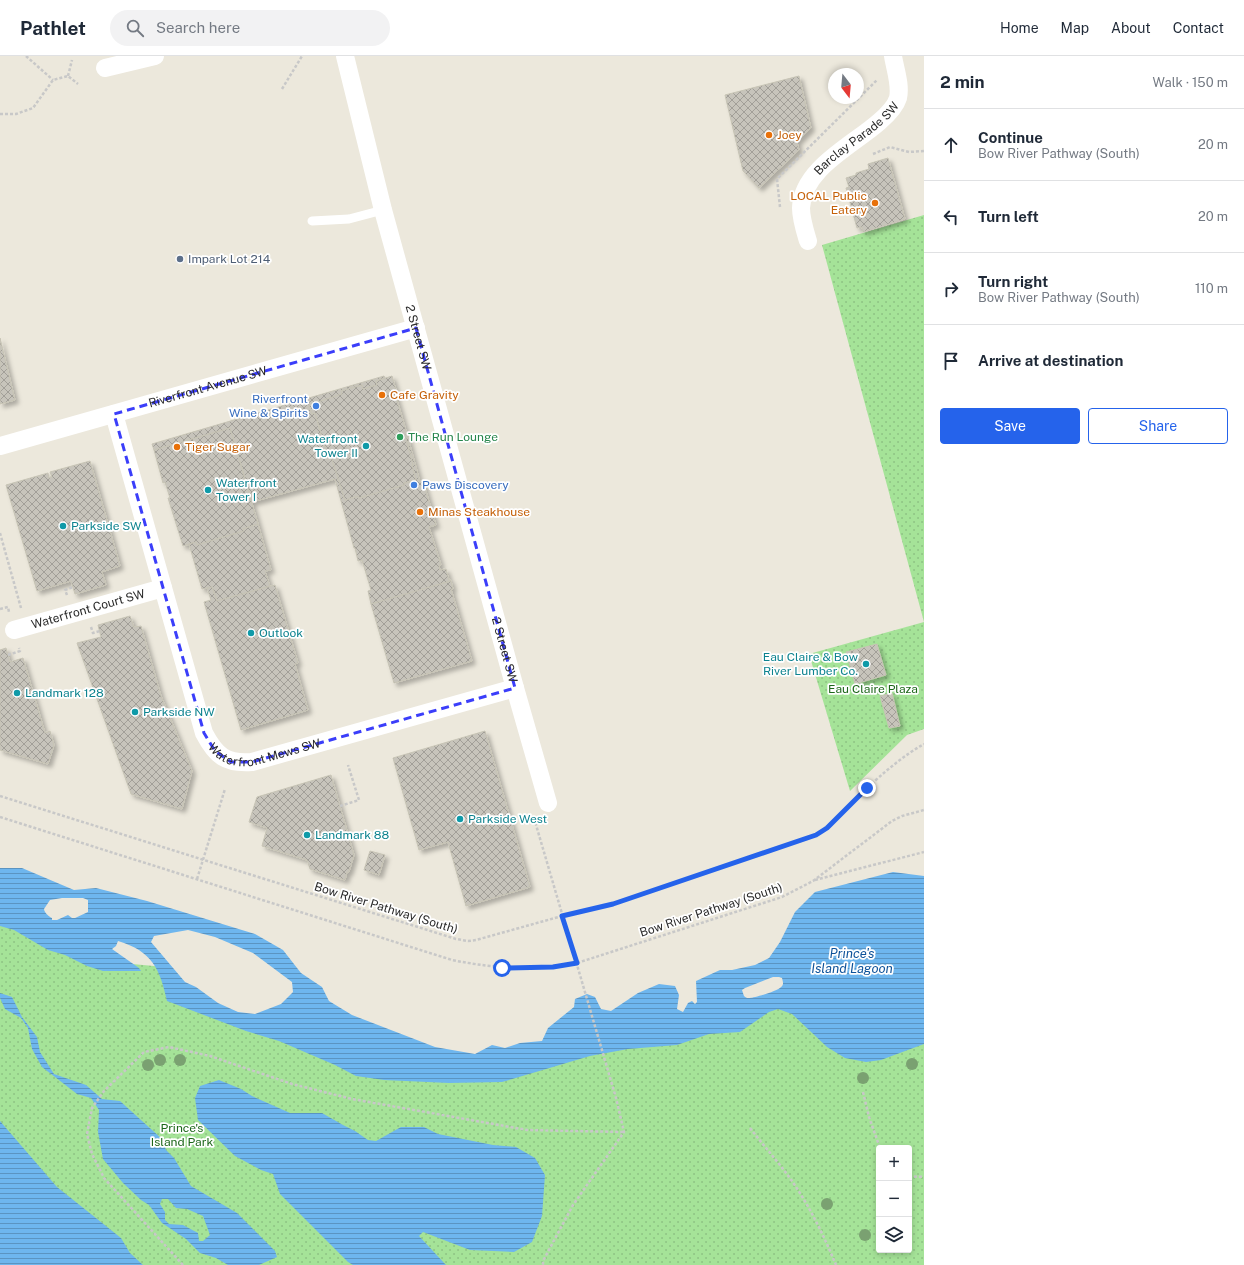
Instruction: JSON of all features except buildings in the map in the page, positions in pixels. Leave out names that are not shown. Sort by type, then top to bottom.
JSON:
[{"type":"street","points":[[105,68],[155,56]]},
{"type":"street","name":"2 Street SW","points":[[344,56],[383,210],[548,803]]},
{"type":"street","name":"Barclay Parade SW","points":[[808,241],[801,208],[804,192],[812,177],[827,161],[867,133],[891,110],[898,99],[899,86],[893,56]]},
{"type":"street","name":"Riverfront Avenue SW","points":[[0,446],[416,328]]},
{"type":"street","name":"Waterfront Mews SW","points":[[114,414],[204,734],[215,751],[231,762],[252,762],[515,688]]},
{"type":"street","name":"Waterfront Court SW","points":[[20,628],[163,588]]},
{"type":"lane","points":[[312,221],[349,219],[383,210]]},
{"type":"path","points":[[26,56],[53,80]]},
{"type":"path","points":[[282,89],[302,56]]},
{"type":"path","points":[[68,76],[72,60]]},
{"type":"path","points":[[0,114],[16,114],[33,108],[53,80],[68,76]]},
{"type":"path","points":[[68,76],[78,84]]},
{"type":"path","points":[[871,155],[890,146],[909,152],[924,151]]},
{"type":"path","points":[[0,534],[20,628]]},
{"type":"path","name":"Bow River Pathway (South)","points":[[0,796],[461,940],[476,940],[562,916],[613,904],[816,835],[827,828],[867,788],[912,751],[924,744]]},
{"type":"path","points":[[340,806],[359,800],[348,765]]},
{"type":"path","points":[[197,879],[225,789]]},
{"type":"path","name":"Bow River Pathway (South)","points":[[0,817],[452,960],[475,965],[502,968],[553,967],[577,963],[782,897],[813,881],[892,821],[902,816],[924,810]]},
{"type":"path","points":[[533,814],[616,1098],[624,1132],[574,1205],[543,1265]]},
{"type":"path","points":[[813,881],[924,852]]},
{"type":"path","points":[[183,1265],[104,1178],[92,1154],[87,1134],[92,1108],[104,1091],[144,1052],[169,1047],[210,1056],[292,1084],[352,1099],[527,1130],[624,1132]]},
{"type":"path","points":[[863,1092],[869,1117],[879,1145]]},
{"type":"path","points":[[750,1128],[792,1181],[809,1208],[828,1244],[836,1265]]},
{"type":"path","points":[[912,1176],[924,1176]]},
{"type":"highlighted area","points":[[416,328],[515,688],[252,762],[231,762],[223,757],[215,751],[204,733],[114,414]]},
{"type":"green space","name":"Eau Claire Plaza","points":[[924,215],[924,622],[822,245]]},
{"type":"green space","points":[[924,622],[924,729],[907,735],[850,791],[809,654]]},
{"type":"green space","name":"Prince's Island Park","points":[[0,921],[88,960],[165,967],[205,1005],[449,1077],[754,1004],[924,1035],[924,1265],[130,1265],[0,1133]]},
{"type":"water","name":"Prince's Island Lagoon","points":[[0,868],[22,868],[74,890],[96,888],[147,901],[255,934],[283,950],[301,973],[322,987],[329,1001],[352,1015],[435,1047],[475,1054],[492,1045],[505,1048],[520,1043],[542,1041],[548,1028],[574,1007],[575,999],[587,994],[595,997],[601,1009],[611,1011],[638,993],[659,984],[675,986],[679,995],[677,1009],[683,1012],[688,1003],[692,1001],[695,1004],[697,1002],[696,981],[720,970],[732,970],[755,965],[769,958],[780,942],[795,912],[815,892],[893,872],[924,876],[924,1044],[881,1060],[866,1062],[845,1058],[827,1047],[792,1014],[778,1009],[769,1012],[740,1032],[709,1034],[677,1045],[628,1049],[590,1056],[502,1082],[449,1083],[384,1080],[356,1076],[335,1065],[279,1041],[246,1031],[167,1001],[161,980],[153,963],[147,956],[130,945],[118,941],[116,946],[112,949],[141,971],[103,971],[87,966],[65,955],[48,950],[14,930],[0,926]],"holes":[[[62,898],[83,898],[88,900],[88,912],[75,918],[68,915],[57,920],[52,920],[44,909],[50,900]],[[188,930],[215,937],[253,953],[292,982],[293,992],[281,1004],[255,1014],[238,1012],[218,1003],[196,987],[185,982],[151,942],[154,936]],[[773,977],[782,978],[783,982],[783,985],[779,989],[752,998],[747,998],[744,996],[742,990]]]},
{"type":"water","points":[[0,993],[12,997],[22,1017],[37,1037],[40,1052],[54,1074],[86,1085],[102,1099],[120,1101],[162,1139],[166,1150],[174,1158],[191,1186],[237,1213],[275,1251],[277,1257],[259,1265],[228,1265],[216,1258],[200,1253],[186,1239],[162,1223],[149,1205],[141,1200],[123,1183],[103,1159],[98,1132],[99,1110],[91,1098],[77,1094],[42,1067],[32,1049],[28,1028],[21,1018],[5,1009],[0,998]],"holes":[[[162,1199],[168,1199],[176,1208],[187,1209],[203,1216],[210,1235],[203,1241],[199,1241],[198,1233],[183,1225],[169,1224],[165,1220],[165,1212],[160,1204]]]},
{"type":"water","points":[[219,1080],[290,1113],[322,1113],[368,1140],[376,1141],[401,1127],[424,1127],[438,1134],[493,1145],[516,1147],[535,1158],[545,1175],[542,1216],[532,1242],[514,1252],[470,1250],[423,1232],[419,1236],[446,1265],[353,1265],[348,1262],[280,1194],[273,1174],[261,1170],[235,1156],[198,1120],[195,1098],[200,1086]]},
{"type":"water","points":[[0,1121],[57,1187],[121,1238],[130,1253],[143,1265],[0,1265]]},
{"type":"place","name":"Joey","points":[[769,135]]},
{"type":"place","name":"LOCAL Public Eatery","points":[[875,203]]},
{"type":"place","name":"Impark Lot 214","points":[[180,259]]},
{"type":"place","name":"Cafe Gravity","points":[[382,395]]},
{"type":"place","name":"Riverfront Wine & Spirits","points":[[316,406]]},
{"type":"place","name":"The Run Lounge","points":[[400,437]]},
{"type":"place","name":"Waterfront Tower II","points":[[366,446]]},
{"type":"place","name":"Tiger Sugar","points":[[177,447]]},
{"type":"place","name":"Paws Discovery","points":[[414,485]]},
{"type":"place","name":"Waterfront Tower I","points":[[208,490]]},
{"type":"place","name":"Minas Steakhouse","points":[[420,512]]},
{"type":"place","name":"Parkside SW","points":[[63,526]]},
{"type":"place","name":"Outlook","points":[[251,633]]},
{"type":"place","name":"Eau Claire & Bow River Lumber Co.","points":[[866,664]]},
{"type":"place","name":"Landmark 128","points":[[17,693]]},
{"type":"place","name":"Parkside NW","points":[[135,712]]},
{"type":"place","name":"Parkside West","points":[[460,819]]},
{"type":"place","name":"Landmark 88","points":[[307,835]]},
{"type":"route","points":[[502,968],[553,967],[577,963],[562,916],[613,904],[816,835],[827,828],[867,788]]}]
